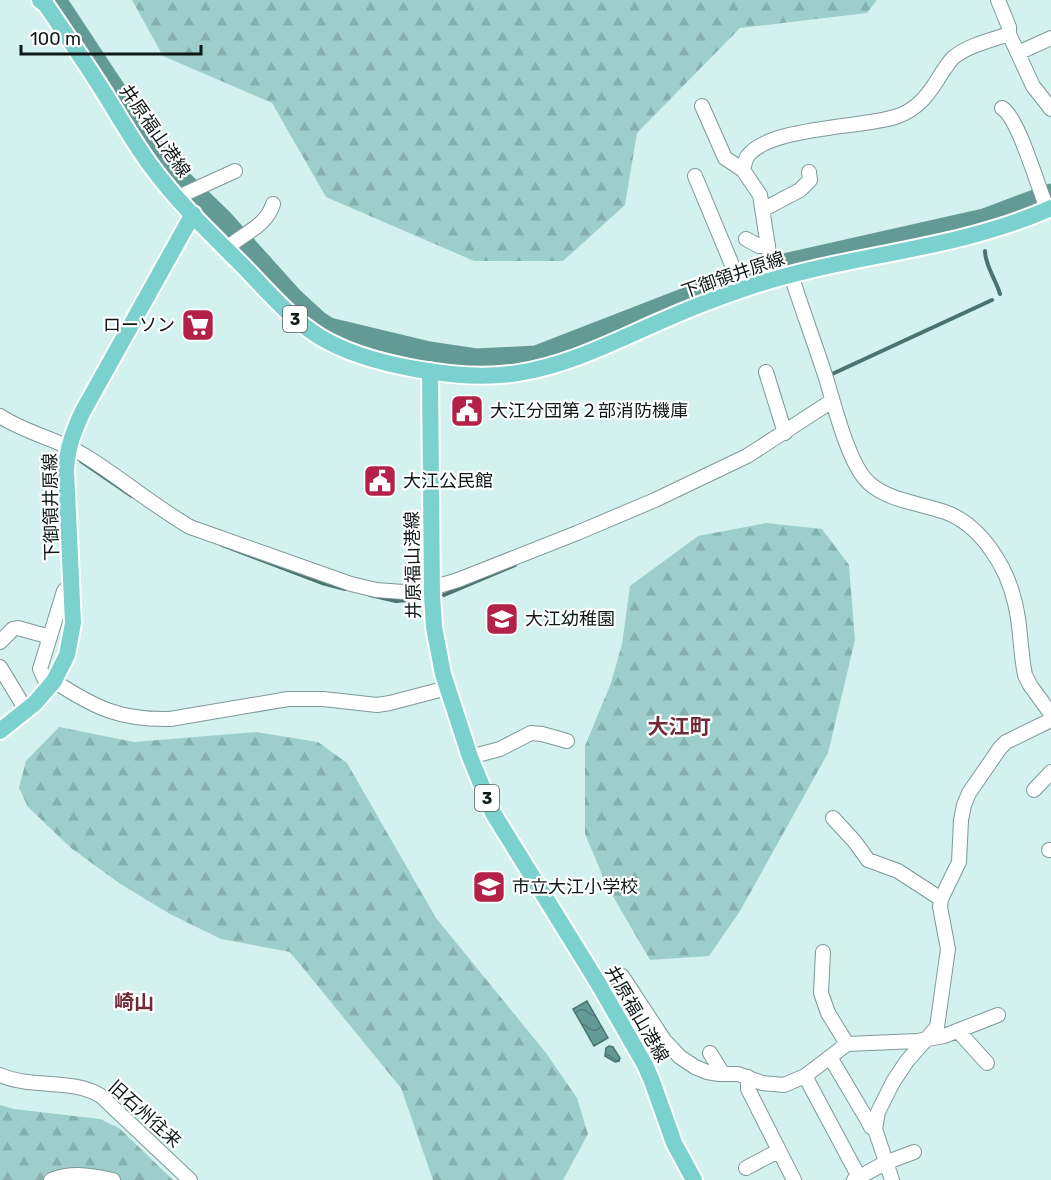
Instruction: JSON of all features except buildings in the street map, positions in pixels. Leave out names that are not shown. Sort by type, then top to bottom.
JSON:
[{"type":"main road","name":"井原福山港線","points":[[40,0],[46,5],[76,49],[153,169],[187,193],[193,214],[236,242],[292,317],[341,348],[370,358],[430,371],[434,627],[447,688],[470,758],[493,813],[598,983],[652,1081],[674,1143],[694,1180]]},
{"type":"main road","name":"下御領井原線","points":[[430,371],[462,376],[498,376],[543,368],[594,351],[742,289],[773,279],[997,228],[1046,204]]},
{"type":"main road","name":"下御領井原線","points":[[0,731],[26,710],[52,683],[67,655],[73,623],[66,470],[73,431],[193,214]]},
{"type":"street","points":[[998,0],[1009,27],[1009,34],[1033,86],[1051,109]]},
{"type":"street","points":[[743,170],[746,158],[755,148],[769,141],[814,131],[875,123],[914,108],[927,97],[954,56],[1009,34]]},
{"type":"street","points":[[1018,53],[1051,38]]},
{"type":"street","points":[[702,106],[725,158],[743,170],[760,195],[764,209],[773,279]]},
{"type":"street","points":[[1002,108],[1015,123],[1046,204]]},
{"type":"street","points":[[187,193],[235,171]]},
{"type":"street","points":[[764,209],[800,190],[810,180],[809,172]]},
{"type":"street","points":[[695,176],[742,289]]},
{"type":"street","points":[[236,242],[264,222],[273,204]]},
{"type":"street","points":[[746,239],[759,246],[768,245]]},
{"type":"street","points":[[791,275],[832,401],[855,462],[869,483],[886,494],[946,512],[971,527],[984,540],[1006,577],[1015,602],[1025,675],[1030,686],[1051,714]]},
{"type":"street","points":[[766,372],[785,433]]},
{"type":"street","points":[[0,416],[25,431],[69,447],[86,456],[173,517],[217,538],[351,584],[376,590],[403,592],[451,583],[655,500],[747,456],[832,401]]},
{"type":"street","points":[[72,584],[64,591],[40,669],[45,680],[114,714],[152,720],[170,719],[288,699],[323,699],[377,705],[447,688]]},
{"type":"street","points":[[0,642],[13,629],[18,628],[50,637]]},
{"type":"street","points":[[0,668],[26,710]]},
{"type":"street","points":[[892,1180],[875,1129],[878,1112],[907,1061],[937,1027],[948,949],[940,908],[941,900],[959,862],[961,820],[969,793],[1006,742],[1051,720]]},
{"type":"street","points":[[470,758],[500,748],[531,733],[567,741]]},
{"type":"street","points":[[1034,790],[1051,772]]},
{"type":"street","points":[[833,818],[868,860],[898,871],[941,900]]},
{"type":"street","points":[[823,952],[821,993],[828,1013],[847,1044]]},
{"type":"street","points":[[598,983],[615,975],[622,976],[664,1040],[680,1057],[695,1067],[719,1074],[738,1074],[762,1083],[779,1085],[805,1076],[847,1044],[901,1043],[927,1039],[958,1031],[998,1015]]},
{"type":"street","points":[[958,1031],[987,1063]]},
{"type":"street","points":[[710,1053],[720,1069],[719,1074]]},
{"type":"street","points":[[830,1057],[867,1121],[875,1129]]},
{"type":"street","name":"旧石州往来","points":[[0,1074],[13,1080],[90,1089],[101,1096],[190,1180]]},
{"type":"street","points":[[805,1076],[857,1179],[885,1163],[914,1152]]},
{"type":"street","points":[[748,1077],[748,1089],[794,1180]]},
{"type":"street","points":[[746,1168],[778,1151]]},
{"type":"street","points":[[51,1180],[81,1174],[113,1180]]},
{"type":"green space","points":[[132,0],[877,0],[867,13],[740,28],[637,133],[625,205],[563,261],[474,261],[326,197],[272,103],[163,56]]},
{"type":"green space","points":[[766,523],[822,529],[849,565],[855,640],[828,753],[740,911],[709,956],[650,960],[607,886],[585,834],[585,746],[611,683],[622,644],[630,586],[698,536]]},
{"type":"green space","points":[[59,727],[134,742],[256,732],[318,742],[347,763],[436,918],[546,1053],[577,1098],[588,1134],[563,1180],[433,1180],[401,1088],[290,952],[221,939],[170,914],[119,883],[71,848],[28,807],[19,788],[26,761]]},
{"type":"green space","points":[[0,1105],[14,1109],[100,1119],[119,1128],[173,1180],[0,1180]]},
{"type":"water","points":[[587,1001],[608,1038],[594,1046],[573,1009]]},
{"type":"water","points":[[613,1047],[620,1058],[619,1061],[615,1062],[605,1056],[606,1048]]},
{"type":"waterway","points":[[56,0],[163,162],[222,219],[293,298],[329,328],[429,352],[476,359],[536,356],[732,280]]},
{"type":"waterway","points":[[775,266],[984,219],[1051,194]]},
{"type":"waterway","points":[[985,251],[1000,294]]},
{"type":"waterway","points":[[741,277],[764,269]]},
{"type":"waterway","points":[[830,375],[992,300]]},
{"type":"waterway","points":[[81,461],[132,496]]},
{"type":"waterway","points":[[222,545],[322,583],[345,589]]},
{"type":"waterway","points":[[444,595],[515,565]]},
{"type":"waterway","points":[[370,595],[396,601],[419,599]]},
{"type":"place","name":"ローソン","points":[[198,325]]},
{"type":"place","name":"大江分団第２部消防機庫","points":[[467,411]]},
{"type":"place","name":"大江公民館","points":[[380,481]]},
{"type":"place","name":"大江幼稚園","points":[[502,619]]},
{"type":"place","name":"市立大江小学校","points":[[489,887]]},
{"type":"district","name":"大江町","points":[[679,726]]},
{"type":"district","name":"崎山","points":[[134,1002]]}]
